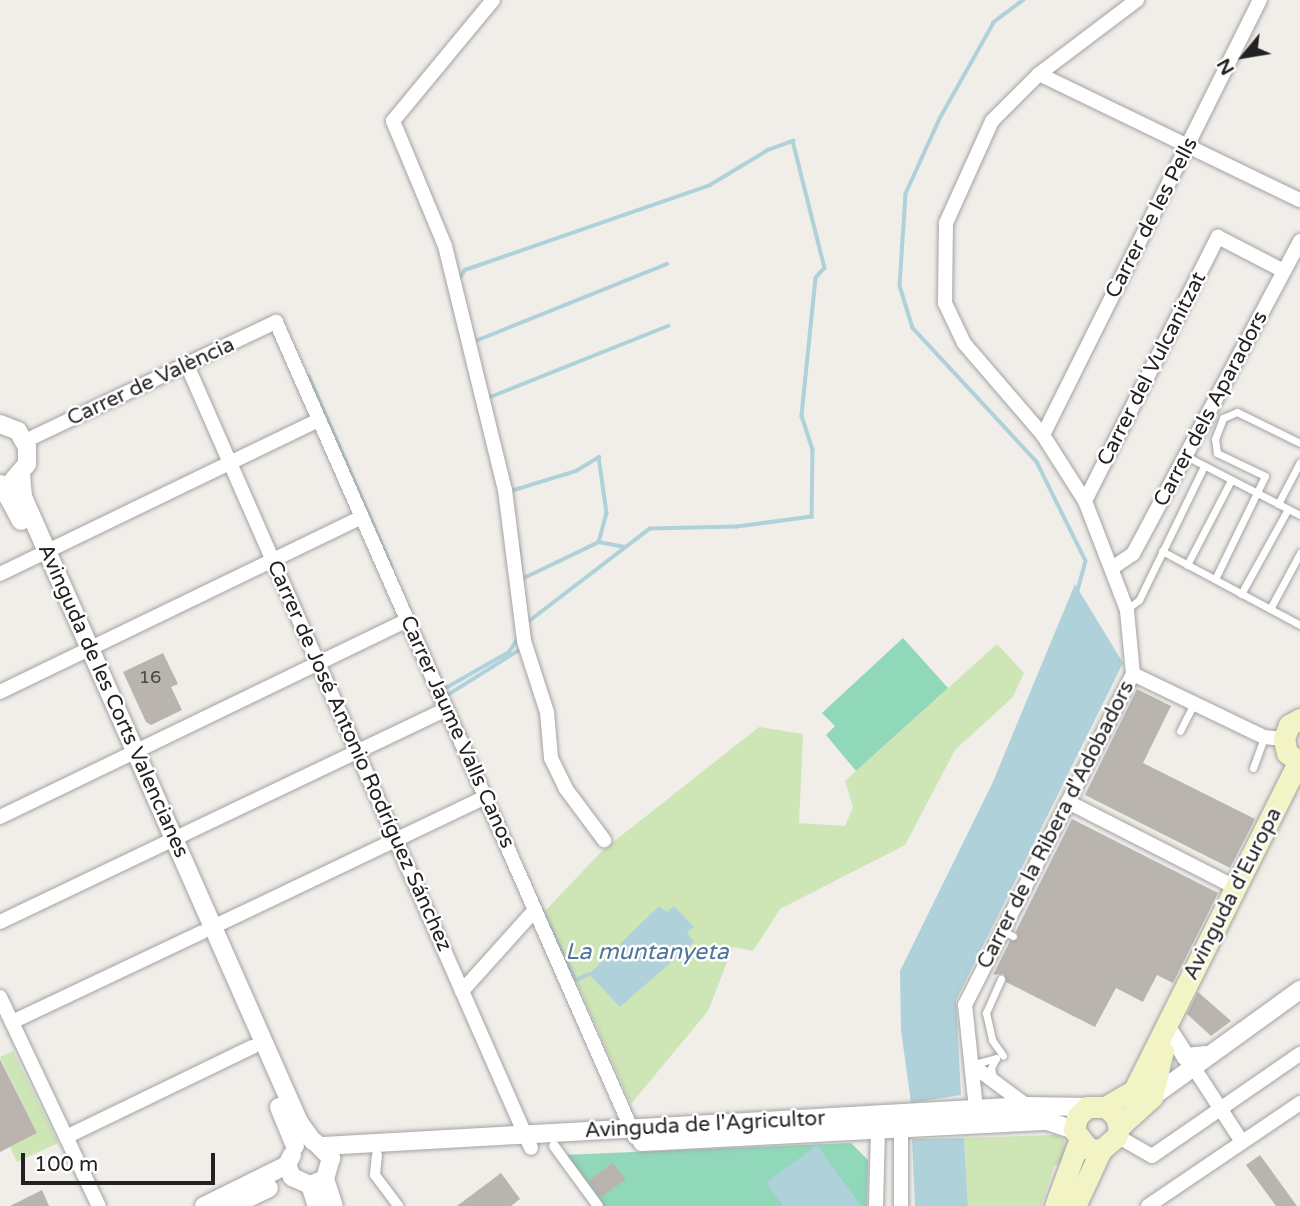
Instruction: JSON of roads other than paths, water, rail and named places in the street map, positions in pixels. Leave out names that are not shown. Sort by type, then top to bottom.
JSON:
[{"type":"main road","points":[[1299,762],[1274,738],[1300,719]]},
{"type":"main road","name":"Avinguda d'Europa","points":[[1096,1107],[1134,1090],[1299,762]]},
{"type":"main road","name":"Avinguda d'Europa","points":[[1152,1097],[1162,1063],[1166,1026]]},
{"type":"main road","points":[[1075,1206],[1113,1137],[1152,1097]]},
{"type":"main road","points":[[1055,1206],[1077,1135],[1077,1116],[1096,1107],[1115,1115],[1113,1137]]},
{"type":"main road","points":[[1077,1135],[1113,1137]]},
{"type":"street","points":[[493,0],[393,121],[444,246],[505,490],[524,641],[547,712],[551,758],[566,789],[604,840]]},
{"type":"street","name":"Carrer de la Ribera d'Adobadors","points":[[969,1114],[972,1065],[965,1005],[1008,934],[1063,825],[1068,802],[1133,674],[1127,610],[1086,501],[1044,435],[964,343],[945,303],[946,223],[992,121],[1039,74],[1137,0]]},
{"type":"street","name":"Carrer de les Pells","points":[[1044,435],[1260,0]]},
{"type":"street","points":[[1039,74],[1300,200]]},
{"type":"street","name":"Carrer del Vulcanitzat","points":[[1086,501],[1218,237],[1284,271]]},
{"type":"street","name":"Carrer dels Aparadors","points":[[1112,568],[1133,554],[1300,241]]},
{"type":"street","name":"Carrer de València","points":[[25,441],[276,322]]},
{"type":"street","name":"Carrer Jaume Valls Canos","points":[[276,322],[635,1136]]},
{"type":"street","name":"Carrer de José Antonio Rodríguez Sánchez","points":[[187,365],[529,1142]]},
{"type":"street","points":[[0,574],[319,420]]},
{"type":"street","points":[[0,424],[18,431],[25,441]]},
{"type":"street","name":"Avinguda de les Corts Valencianes","points":[[25,441],[28,458],[21,474],[23,497],[42,554],[258,1044],[316,1147]]},
{"type":"street","points":[[0,484],[21,474]]},
{"type":"street","name":"Avinguda de les Corts Valencianes","points":[[0,484],[42,554]]},
{"type":"street","points":[[0,692],[362,517]]},
{"type":"street","points":[[0,817],[407,620]]},
{"type":"street","points":[[1133,674],[1193,705],[1274,738]]},
{"type":"street","points":[[0,922],[446,709]]},
{"type":"street","points":[[6,1025],[485,797]]},
{"type":"street","points":[[1068,802],[1237,888]]},
{"type":"street","points":[[462,991],[535,910]]},
{"type":"street","points":[[1152,1097],[1195,1060],[1300,990]]},
{"type":"street","points":[[0,997],[6,1025],[66,1137],[99,1206]]},
{"type":"street","points":[[1166,1026],[1195,1060],[1220,1109],[1242,1142]]},
{"type":"street","points":[[66,1137],[258,1044]]},
{"type":"street","points":[[1113,1137],[1152,1156],[1300,1054]]},
{"type":"street","points":[[1143,1074],[1162,1063],[1195,1060]]},
{"type":"street","points":[[972,1065],[995,1085],[1027,1106]]},
{"type":"street","points":[[1148,1206],[1300,1103]]},
{"type":"street","name":"Avinguda de l'Agricultor","points":[[316,1147],[529,1142],[554,1146],[635,1136],[878,1130],[907,1123],[1027,1106],[1096,1107]]},
{"type":"street","name":"Avinguda de l'Agricultor","points":[[969,1114],[1047,1121],[1077,1135]]},
{"type":"street","points":[[901,1206],[907,1123]]},
{"type":"street","name":"Avinguda de l'Agricultor","points":[[316,1147],[377,1155],[529,1142],[907,1123]]},
{"type":"street","points":[[876,1206],[878,1130]]},
{"type":"street","points":[[554,1146],[598,1206]]},
{"type":"street","points":[[232,1206],[290,1171],[316,1147]]},
{"type":"street","points":[[316,1147],[317,1206]]},
{"type":"street","points":[[377,1155],[375,1175],[398,1206]]},
{"type":"street","points":[[204,1206],[290,1171],[317,1182],[334,1206]]},
{"type":"lane","points":[[1214,579],[1265,476],[1217,453],[1215,439],[1223,418],[1237,412],[1300,443]]},
{"type":"lane","points":[[1186,456],[1300,515]]},
{"type":"lane","points":[[1278,504],[1300,461]]},
{"type":"lane","points":[[1127,610],[1139,600],[1204,466]]},
{"type":"lane","points":[[1187,565],[1231,480]]},
{"type":"lane","points":[[1241,594],[1288,509]]},
{"type":"lane","points":[[1162,551],[1300,625]]},
{"type":"lane","points":[[1269,608],[1300,553]]},
{"type":"lane","points":[[1180,731],[1193,705]]},
{"type":"lane","points":[[1253,768],[1274,738]]},
{"type":"lane","points":[[1001,979],[986,1013],[992,1040],[1003,1056]]},
{"type":"lane","points":[[972,1065],[996,1058],[991,1068],[995,1085]]},
{"type":"water","points":[[1075,584],[1123,663],[956,1000],[961,1095],[911,1103],[901,1030],[900,971],[992,784]]},
{"type":"water","name":"La muntanyeta","points":[[659,906],[667,912],[674,906],[694,927],[687,932],[694,942],[620,1007],[589,974]]},
{"type":"water","points":[[964,1138],[968,1206],[915,1206],[912,1139]]},
{"type":"water","points":[[817,1145],[861,1206],[783,1206],[766,1183]]},
{"type":"waterway","points":[[1024,0],[994,23],[940,119],[906,194],[900,286],[913,328],[1037,462],[1086,561],[1078,590]]},
{"type":"waterway","points":[[458,281],[465,270],[710,185],[768,150],[793,141],[825,268],[816,278],[802,416],[813,449],[812,517],[737,527],[650,529],[530,621]]},
{"type":"waterway","points":[[473,342],[667,264]]},
{"type":"waterway","points":[[488,398],[668,326]]},
{"type":"waterway","points":[[309,376],[392,567]]},
{"type":"waterway","points":[[511,491],[576,471],[599,457],[607,513],[599,542]]},
{"type":"waterway","points":[[524,578],[599,542],[625,547]]},
{"type":"waterway","points":[[519,547],[527,625]]},
{"type":"waterway","points":[[444,689],[509,652],[519,637]]},
{"type":"waterway","points":[[446,696],[521,649]]},
{"type":"waterway","points":[[538,901],[576,980],[589,974]]}]
